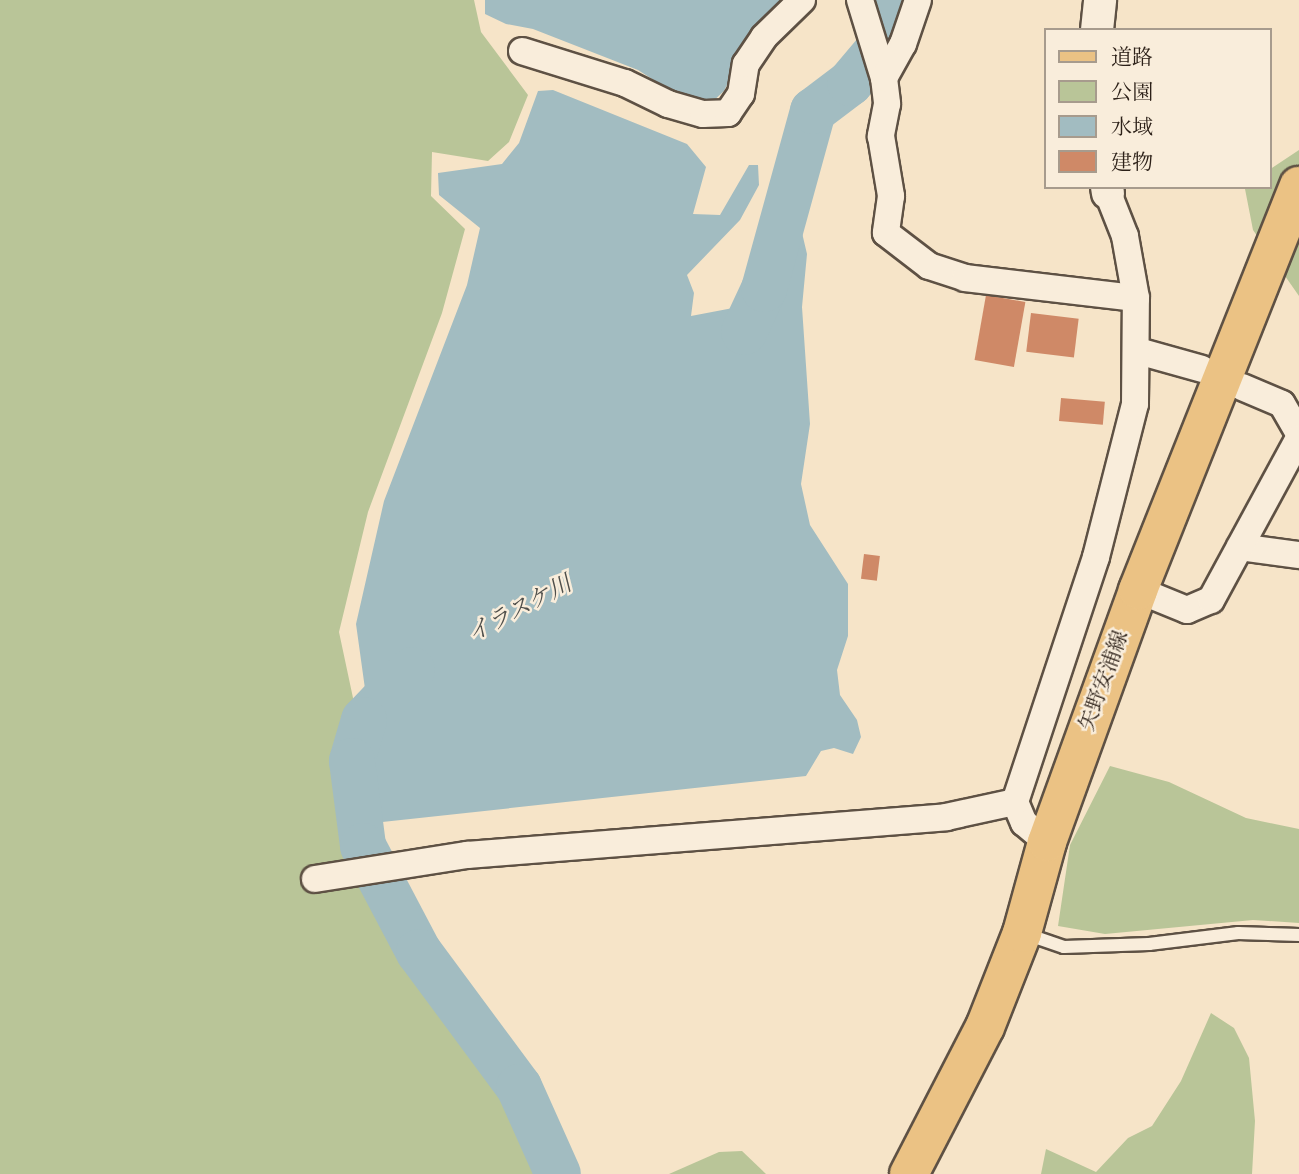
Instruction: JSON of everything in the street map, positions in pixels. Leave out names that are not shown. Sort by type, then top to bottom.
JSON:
[{"type":"main road","name":"矢野安浦線","points":[[909,1174],[985,1027],[1022,933],[1048,842],[1138,590],[1299,186]]},
{"type":"street","points":[[522,51],[625,83],[668,104],[703,114],[728,113],[741,94],[746,64],[764,37],[802,0]]},
{"type":"street","points":[[860,0],[884,78],[887,104],[881,136],[891,196],[886,233],[929,266],[965,278],[1136,298]]},
{"type":"street","points":[[884,78],[903,44],[918,0]]},
{"type":"street","points":[[1097,28],[1100,0]]},
{"type":"street","points":[[1048,842],[1024,823],[1015,802],[1096,557],[1135,404],[1138,351],[1136,298],[1125,236],[1107,190]]},
{"type":"street","points":[[1138,351],[1202,369]]},
{"type":"street","points":[[1138,590],[1187,610],[1211,600],[1299,436],[1282,404],[1242,387]]},
{"type":"street","points":[[1240,547],[1299,555]]},
{"type":"street","points":[[315,879],[467,855],[946,817],[1015,802]]},
{"type":"lane","points":[[1022,933],[1064,947],[1149,944],[1238,933],[1299,934]]},
{"type":"green space","points":[[0,0],[474,0],[481,32],[528,95],[509,142],[488,161],[432,152],[431,196],[465,229],[442,313],[368,512],[339,632],[356,712],[347,777],[352,834],[378,900],[458,1015],[534,1136],[551,1174],[0,1174]]},
{"type":"green space","points":[[1299,150],[1299,296],[1253,230],[1245,189],[1271,189],[1271,169]]},
{"type":"green space","points":[[1110,766],[1169,782],[1246,818],[1299,829],[1299,923],[1253,920],[1105,934],[1058,926],[1070,845]]},
{"type":"green space","points":[[1211,1013],[1234,1028],[1249,1058],[1255,1121],[1252,1174],[1041,1174],[1046,1149],[1096,1172],[1128,1138],[1152,1126],[1181,1081]]},
{"type":"green space","points":[[742,1151],[766,1174],[669,1174],[719,1152]]},
{"type":"water","points":[[485,0],[782,0],[752,34],[724,91],[710,104],[671,91],[638,70],[533,29],[506,24],[485,14]]},
{"type":"water","points":[[553,90],[687,144],[706,167],[693,214],[720,215],[749,165],[758,165],[759,185],[740,220],[687,275],[694,293],[691,316],[733,308],[750,296],[785,253],[799,220],[807,254],[802,307],[810,424],[801,484],[810,525],[848,584],[848,636],[837,670],[840,695],[857,720],[861,737],[853,754],[834,748],[821,751],[806,776],[373,823],[371,732],[356,624],[384,501],[467,285],[480,228],[439,195],[438,173],[502,164],[519,143],[538,91]]},
{"type":"building","points":[[986,295],[1025,302],[1014,367],[975,360]]},
{"type":"building","points":[[1031,313],[1079,319],[1074,358],[1026,352]]},
{"type":"building","points":[[1061,398],[1105,402],[1103,425],[1059,421]]},
{"type":"building","points":[[864,554],[880,556],[877,581],[861,579]]},
{"type":"waterway","name":"イラスケ川","points":[[744,332],[764,289],[813,111],[850,83],[894,31],[887,0]]},
{"type":"waterway","name":"イラスケ川","points":[[412,670],[364,720],[352,761],[363,846],[419,952],[519,1087],[558,1174]]}]
